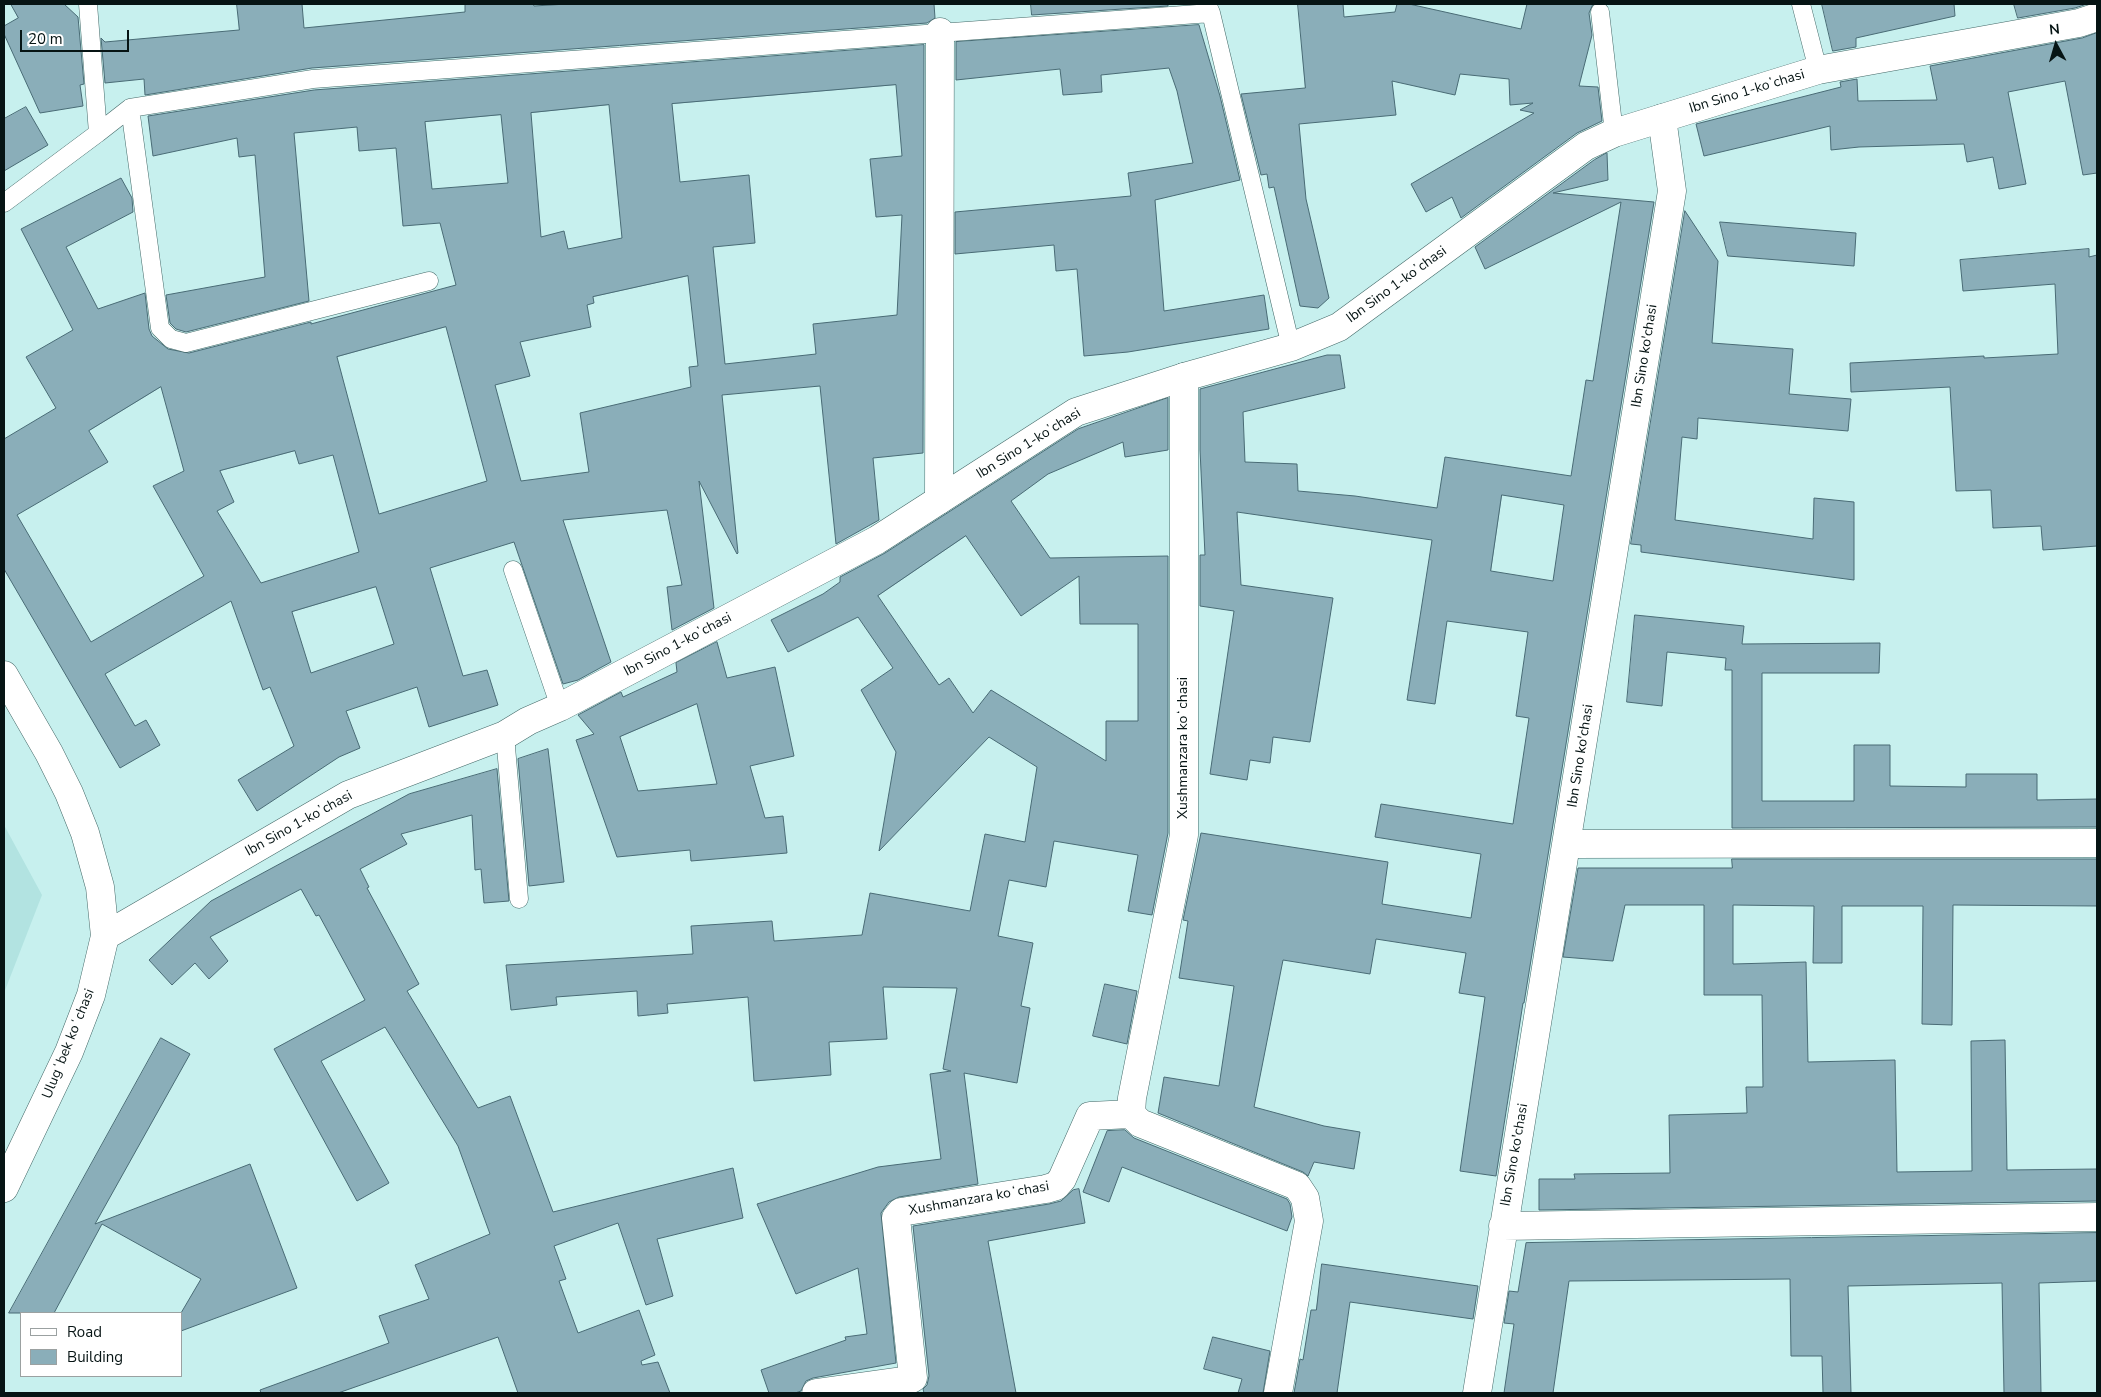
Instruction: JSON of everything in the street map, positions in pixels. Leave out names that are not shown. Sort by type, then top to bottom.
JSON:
[{"type":"street","name":"Ibn Sino 1-koʼchasi","points":[[106,936],[348,795],[505,735],[528,721],[560,707],[877,540],[1076,412],[1184,377],[1291,347],[1339,327],[1586,146],[1614,132],[1818,70],[2079,23],[2097,16]]},
{"type":"street","points":[[939,500],[940,32]]},
{"type":"street","name":"Ibn Sino ko'chasi","points":[[1477,1393],[1672,191],[1662,118]]},
{"type":"street","name":"Xushmanzara koʻchasi","points":[[816,1393],[913,1378],[896,1218],[901,1212],[1056,1186],[1062,1179],[1090,1116],[1131,1114],[1132,1098],[1184,835],[1184,377]]},
{"type":"street","name":"Ulugʻbek koʻchasi","points":[[4,675],[53,761],[69,793],[85,833],[100,887],[106,936],[92,995],[70,1052],[4,1188]]},
{"type":"street","points":[[1567,844],[2097,843]]},
{"type":"street","points":[[1131,1114],[1140,1123],[1297,1186],[1305,1198],[1309,1221],[1278,1393]]},
{"type":"street","points":[[1503,1226],[2097,1217]]},
{"type":"lane","points":[[88,4],[98,134]]},
{"type":"lane","points":[[1801,4],[1818,70]]},
{"type":"lane","points":[[4,203],[130,108],[313,79],[940,32],[1209,8],[1291,347]]},
{"type":"lane","points":[[1600,12],[1614,132]]},
{"type":"lane","points":[[130,108],[160,328],[171,339],[186,343],[429,281]]},
{"type":"lane","points":[[513,570],[560,707]]},
{"type":"lane","points":[[505,735],[519,899]]},
{"type":"shaded area","points":[[4,825],[42,895],[4,993]]},
{"type":"building","points":[[11,4],[64,4],[78,17],[84,84],[80,85],[83,106],[40,113],[4,34],[4,26],[18,18]]},
{"type":"building","points":[[237,4],[302,4],[304,28],[465,12],[465,4],[533,4],[534,6],[567,4],[934,4],[935,18],[927,23],[312,68],[145,95],[144,79],[105,83],[101,38],[105,42],[239,30]]},
{"type":"building","points":[[1031,4],[1168,4],[1168,6],[1032,15]]},
{"type":"building","points":[[1298,4],[1343,4],[1344,17],[1395,12],[1397,4],[1409,4],[1521,29],[1527,4],[1593,4],[1589,13],[1592,35],[1579,86],[1598,87],[1602,121],[1577,133],[1461,218],[1452,197],[1426,212],[1411,184],[1534,113],[1520,110],[1533,103],[1510,105],[1509,79],[1460,74],[1455,95],[1392,81],[1396,115],[1299,124],[1306,199],[1329,298],[1318,308],[1300,306],[1274,187],[1269,188],[1267,174],[1261,175],[1241,94],[1305,88]]},
{"type":"building","points":[[1822,4],[1954,4],[1955,16],[1856,38],[1856,47],[1833,51]]},
{"type":"building","points":[[2014,4],[2087,4],[2075,8],[2018,18]]},
{"type":"building","points":[[1199,25],[1220,96],[1240,180],[1155,200],[1164,311],[1264,295],[1269,329],[1128,352],[1084,356],[1077,269],[1056,271],[1054,245],[955,254],[955,212],[1131,196],[1128,173],[1193,163],[1177,91],[1169,68],[1101,75],[1102,92],[1063,95],[1060,69],[956,80],[956,42]]},
{"type":"building","points":[[2097,33],[2097,173],[2083,175],[2065,81],[2008,92],[2026,184],[1999,189],[1993,157],[1967,162],[1964,144],[1859,147],[1831,150],[1830,126],[1704,156],[1696,124],[1841,87],[1840,82],[1857,79],[1858,101],[1937,100],[1930,66],[2082,38]]},
{"type":"building","points":[[924,45],[923,453],[873,458],[879,520],[836,544],[820,386],[722,395],[738,553],[699,481],[714,608],[672,630],[667,587],[682,585],[667,510],[563,520],[611,662],[578,680],[563,684],[514,542],[430,568],[463,676],[487,670],[498,705],[429,727],[417,687],[346,711],[360,748],[339,757],[257,811],[238,780],[294,746],[270,687],[263,690],[231,601],[105,674],[135,726],[146,720],[160,745],[120,768],[4,569],[4,439],[56,408],[26,357],[73,330],[21,229],[121,178],[132,198],[133,212],[66,247],[98,309],[145,293],[149,329],[152,336],[168,349],[189,353],[311,322],[311,324],[456,285],[440,223],[403,226],[396,148],[359,151],[357,127],[294,133],[309,301],[186,332],[176,329],[170,323],[166,295],[265,277],[255,155],[239,157],[237,138],[153,156],[148,116],[314,90]],"holes":[[[896,85],[902,156],[870,159],[876,217],[902,215],[897,315],[813,324],[816,354],[725,364],[713,247],[755,243],[749,175],[680,182],[672,104]],[[609,105],[622,238],[568,249],[564,231],[541,237],[531,113]],[[501,115],[508,183],[432,189],[425,122]],[[688,276],[698,366],[689,367],[691,387],[580,413],[589,472],[521,481],[495,385],[530,376],[520,342],[591,327],[587,305],[594,303],[593,297]],[[446,327],[487,481],[379,514],[337,357]],[[161,387],[184,471],[153,486],[204,576],[91,642],[17,515],[108,462],[89,431]],[[295,451],[299,464],[333,455],[359,552],[261,583],[217,511],[234,502],[220,471]],[[376,587],[394,644],[311,673],[292,612]]]},
{"type":"building","points":[[26,107],[48,145],[4,171],[4,119]]},
{"type":"building","points":[[1607,153],[1608,180],[1553,193],[1654,202],[1496,1176],[1460,1171],[1485,997],[1459,993],[1466,953],[1376,939],[1370,974],[1283,960],[1254,1107],[1324,1126],[1360,1132],[1354,1169],[1314,1162],[1308,1176],[1303,1172],[1158,1113],[1164,1077],[1219,1086],[1234,986],[1179,978],[1188,921],[1183,920],[1201,833],[1388,862],[1382,904],[1471,918],[1481,854],[1375,837],[1381,804],[1513,824],[1529,718],[1516,716],[1528,632],[1447,621],[1435,704],[1407,700],[1432,540],[1237,512],[1241,585],[1333,598],[1310,742],[1273,737],[1270,763],[1250,760],[1247,780],[1210,774],[1234,611],[1200,606],[1200,555],[1205,555],[1200,450],[1200,389],[1327,355],[1340,355],[1345,388],[1243,412],[1245,462],[1297,464],[1298,491],[1355,496],[1437,508],[1445,457],[1571,476],[1586,380],[1593,381],[1621,202],[1485,269],[1475,247],[1594,160]],"holes":[[[1502,495],[1564,505],[1553,581],[1491,571]]]},
{"type":"building","points":[[1685,211],[1718,261],[1712,343],[1793,349],[1789,394],[1851,399],[1848,431],[1698,418],[1697,439],[1682,437],[1675,520],[1813,539],[1814,498],[1854,502],[1854,580],[1641,552],[1641,545],[1631,544]]},
{"type":"building","points":[[1720,222],[1856,233],[1854,266],[1728,256]]},
{"type":"building","points":[[2089,249],[2089,257],[2097,255],[2097,546],[2043,550],[2041,526],[1993,528],[1991,490],[1956,491],[1950,387],[1851,392],[1850,363],[2058,354],[2055,284],[1963,291],[1960,260]]},
{"type":"building","points":[[1168,398],[1168,450],[1125,457],[1123,442],[1048,474],[1011,501],[1050,558],[1168,556],[1168,833],[1152,915],[1128,911],[1138,855],[1054,841],[1046,887],[1009,880],[998,936],[1033,943],[1021,1006],[1030,1008],[1017,1083],[964,1073],[978,1184],[899,1197],[889,1202],[881,1213],[896,1363],[813,1378],[806,1381],[801,1391],[795,1393],[769,1393],[761,1370],[846,1340],[845,1337],[867,1334],[858,1268],[796,1294],[757,1204],[878,1167],[941,1159],[930,1074],[951,1071],[943,1069],[957,988],[883,987],[887,1039],[829,1042],[831,1075],[754,1081],[748,997],[667,1004],[668,1013],[638,1016],[637,991],[556,997],[557,1005],[511,1010],[506,965],[693,954],[691,926],[772,921],[774,941],[862,935],[870,893],[970,911],[985,834],[1025,842],[1037,767],[989,737],[879,851],[896,752],[861,690],[893,668],[858,617],[788,652],[771,620],[823,594],[840,582],[840,577],[885,553],[1078,429]],"holes":[[[966,536],[1021,616],[1079,576],[1080,624],[1138,624],[1138,721],[1106,721],[1106,761],[991,690],[973,713],[949,678],[939,685],[878,596]]]},
{"type":"building","points":[[1635,615],[1744,626],[1742,644],[1880,643],[1879,673],[1762,673],[1762,801],[1854,801],[1854,745],[1890,745],[1890,786],[1966,787],[1966,774],[2037,774],[2037,800],[2097,799],[2097,827],[1732,828],[1732,670],[1725,670],[1726,658],[1667,652],[1662,706],[1627,702]]},
{"type":"building","points":[[717,642],[727,678],[775,667],[794,756],[750,766],[765,818],[783,816],[787,853],[691,861],[690,850],[617,857],[576,740],[594,734],[578,715],[621,692],[623,697],[677,672],[676,663]],"holes":[[[697,704],[717,784],[638,791],[620,737]]]},
{"type":"building","points":[[548,749],[564,882],[529,886],[518,759]]},
{"type":"building","points":[[497,769],[509,901],[484,903],[481,869],[475,870],[472,815],[401,834],[407,844],[360,869],[369,887],[367,888],[419,984],[407,991],[478,1108],[510,1096],[553,1212],[733,1168],[743,1218],[657,1239],[673,1296],[646,1305],[618,1223],[554,1246],[566,1279],[559,1281],[578,1333],[639,1310],[655,1355],[641,1361],[642,1365],[658,1362],[670,1393],[518,1393],[498,1337],[338,1393],[261,1393],[260,1390],[389,1343],[379,1316],[429,1299],[415,1265],[490,1234],[458,1146],[385,1027],[321,1061],[389,1183],[357,1201],[274,1049],[365,1000],[319,915],[316,916],[301,889],[210,937],[228,961],[209,979],[195,963],[172,985],[149,960],[211,901],[409,794]]},
{"type":"building","points":[[1732,859],[2097,859],[2097,906],[1953,905],[1952,1025],[1922,1024],[1923,906],[1842,906],[1842,963],[1813,963],[1814,906],[1733,905],[1733,964],[1806,962],[1808,1062],[1895,1060],[1897,1172],[1972,1171],[1971,1041],[2005,1040],[2007,1170],[2097,1169],[2097,1201],[1539,1210],[1539,1179],[1575,1179],[1574,1174],[1670,1173],[1669,1115],[1747,1113],[1746,1087],[1763,1087],[1762,995],[1704,995],[1704,905],[1625,905],[1613,961],[1563,957],[1578,868],[1732,868]]},
{"type":"building","points":[[1105,984],[1137,991],[1127,1044],[1093,1036]]},
{"type":"building","points":[[161,1038],[190,1054],[95,1224],[250,1164],[297,1288],[182,1331],[182,1312],[201,1279],[102,1224],[55,1312],[9,1313]]},
{"type":"building","points":[[1125,1130],[1134,1138],[1287,1199],[1290,1204],[1292,1217],[1287,1231],[1122,1167],[1109,1202],[1083,1192],[1107,1131]]},
{"type":"building","points":[[1079,1189],[1085,1223],[988,1241],[1016,1393],[924,1393],[923,1389],[927,1385],[929,1376],[913,1226],[1049,1204],[1061,1201],[1073,1190]]},
{"type":"building","points":[[2097,1233],[2097,1281],[2039,1283],[2041,1393],[2004,1393],[2002,1283],[1848,1286],[1851,1393],[1823,1393],[1822,1356],[1791,1356],[1790,1279],[1569,1281],[1553,1393],[1504,1393],[1514,1324],[1504,1323],[1509,1291],[1518,1292],[1526,1243]]},
{"type":"building","points":[[1322,1264],[1478,1286],[1473,1319],[1350,1302],[1337,1393],[1294,1393],[1300,1359],[1303,1360],[1311,1310],[1316,1310]]},
{"type":"building","points":[[1213,1337],[1270,1351],[1263,1393],[1238,1393],[1242,1379],[1204,1369]]}]
